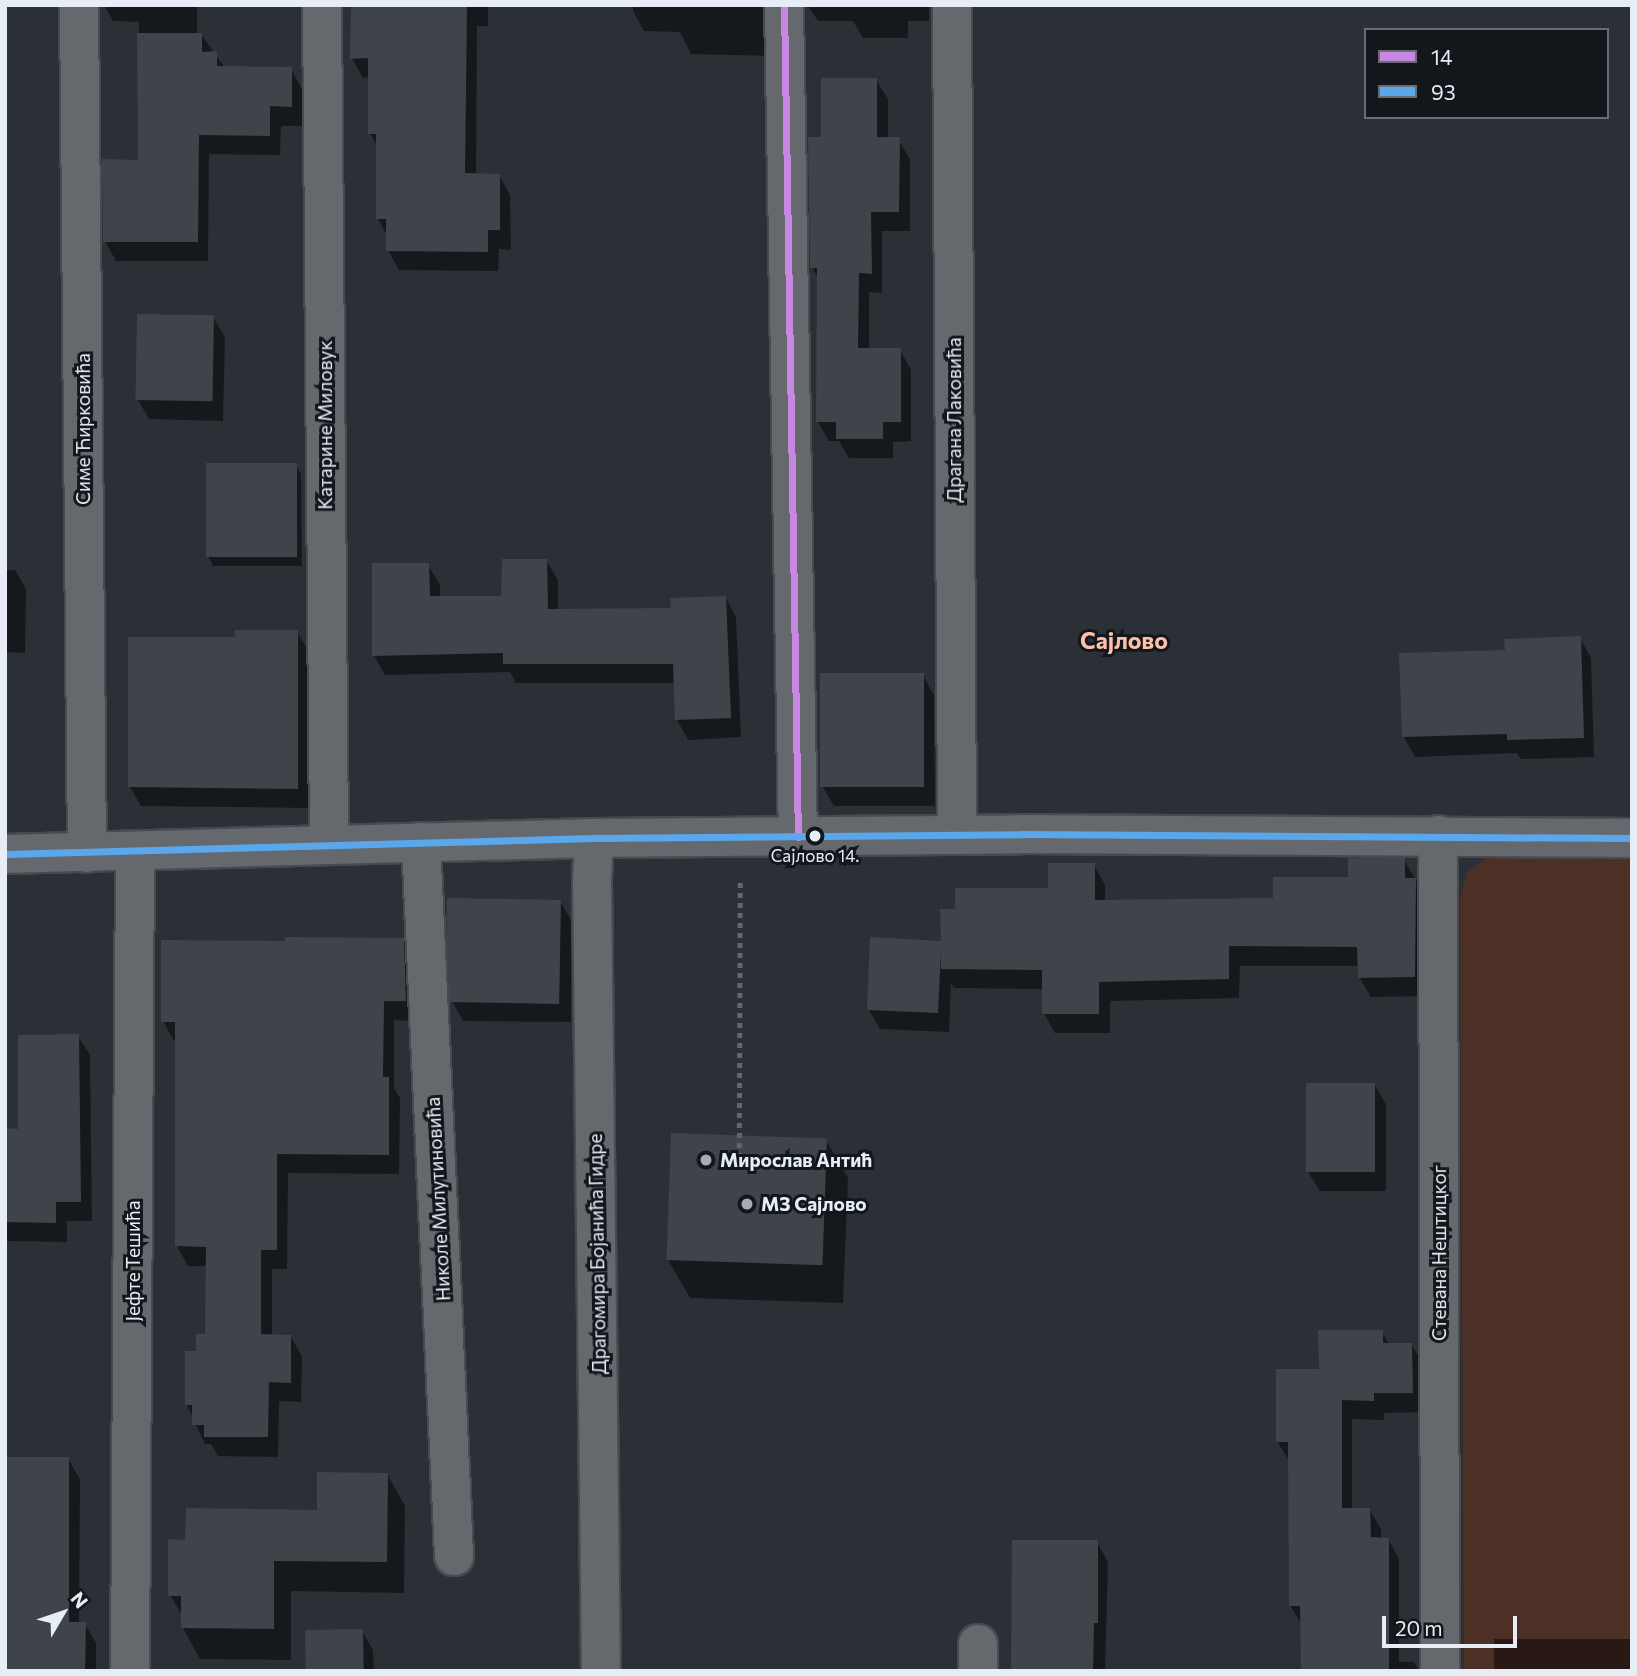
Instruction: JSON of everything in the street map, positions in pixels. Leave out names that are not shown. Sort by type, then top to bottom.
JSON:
[{"type":"street","name":"Симе Ћирковића","points":[[79,5],[87,853]]},
{"type":"street","name":"Катарине Миловук","points":[[323,5],[329,844]]},
{"type":"street","points":[[784,5],[798,837]]},
{"type":"street","name":"Драгана Лаковића","points":[[952,5],[957,835]]},
{"type":"street","points":[[5,854],[594,838],[957,835],[1438,835],[1632,838]]},
{"type":"street","name":"Стевана Нештицког","points":[[1438,835],[1440,1671]]},
{"type":"street","name":"Драгомира Бојанића Гидре","points":[[594,838],[592,880],[601,1671]]},
{"type":"street","name":"Николе Милутиновића","points":[[421,842],[454,1556]]},
{"type":"street","name":"Јефте Тешића","points":[[130,1671],[135,851]]},
{"type":"path","points":[[739,1168],[740,837]]},
{"type":"shaded area","points":[[1495,853],[1632,855],[1632,1671],[1464,1671],[1460,899],[1467,872]]},
{"type":"building","points":[[351,5],[467,5],[465,173],[500,174],[500,230],[488,230],[488,252],[386,251],[386,219],[376,219],[376,134],[368,134],[368,58],[350,59]]},
{"type":"building","points":[[137,33],[202,33],[202,52],[217,51],[217,66],[292,67],[292,107],[270,106],[270,136],[199,135],[198,242],[103,242],[102,159],[138,160]]},
{"type":"building","points":[[821,78],[877,78],[877,137],[900,137],[899,212],[871,212],[872,274],[859,273],[858,348],[901,348],[901,422],[883,422],[883,439],[836,439],[836,422],[816,422],[817,268],[810,268],[808,137],[821,137]]},
{"type":"building","points":[[137,314],[214,315],[212,401],[135,400]]},
{"type":"building","points":[[206,463],[297,463],[297,557],[206,557]]},
{"type":"building","points":[[502,559],[547,559],[548,609],[671,608],[670,598],[726,596],[731,718],[675,720],[673,664],[503,664],[503,653],[372,656],[372,563],[429,563],[430,596],[501,596]]},
{"type":"building","points":[[235,630],[298,630],[298,789],[128,787],[128,637],[235,637]]},
{"type":"building","points":[[1581,636],[1584,738],[1507,740],[1507,734],[1402,737],[1399,653],[1505,650],[1504,639]]},
{"type":"building","points":[[820,673],[924,673],[924,787],[820,787]]},
{"type":"building","points":[[1348,858],[1405,858],[1405,878],[1416,878],[1415,977],[1358,978],[1357,947],[1229,946],[1229,979],[1099,982],[1099,1014],[1042,1014],[1042,970],[941,969],[941,951],[938,1013],[867,1010],[870,937],[941,941],[940,909],[955,909],[955,888],[1048,888],[1048,863],[1095,863],[1095,900],[1273,898],[1273,877],[1348,877]]},
{"type":"building","points":[[447,898],[561,900],[559,1004],[445,1002]]},
{"type":"building","points":[[285,937],[404,938],[406,1001],[384,1001],[383,1077],[389,1077],[389,1155],[277,1154],[277,1250],[261,1250],[261,1334],[291,1335],[291,1383],[269,1382],[268,1437],[204,1437],[204,1425],[192,1425],[192,1405],[185,1405],[185,1351],[196,1351],[196,1334],[205,1334],[206,1247],[175,1246],[175,1022],[161,1022],[161,940],[285,941]]},
{"type":"building","points":[[79,1034],[81,1202],[56,1202],[56,1223],[5,1222],[5,1128],[18,1129],[18,1035]]},
{"type":"building","points":[[1306,1083],[1375,1083],[1375,1172],[1306,1172]]},
{"type":"building","name":"МЗ Сајлово","points":[[671,1133],[827,1138],[822,1265],[667,1260]]},
{"type":"building","points":[[1318,1330],[1383,1330],[1383,1343],[1412,1343],[1413,1393],[1374,1393],[1374,1401],[1342,1400],[1342,1508],[1370,1508],[1371,1537],[1389,1538],[1389,1671],[1301,1671],[1300,1606],[1289,1606],[1288,1442],[1276,1442],[1276,1369],[1319,1369]]},
{"type":"building","points":[[5,1457],[69,1457],[69,1622],[86,1622],[85,1671],[5,1671]]},
{"type":"building","points":[[317,1472],[388,1473],[387,1562],[274,1561],[274,1629],[181,1628],[181,1596],[168,1596],[168,1539],[185,1540],[186,1508],[317,1510]]},
{"type":"building","points":[[1012,1540],[1098,1540],[1098,1623],[1094,1623],[1093,1671],[1011,1671]]},
{"type":"building","points":[[363,1629],[364,1671],[306,1671],[305,1630]]},
{"type":"transit line","name":"14","points":[[784,5],[798,837]]},
{"type":"transit line","name":"93","points":[[5,854],[594,838],[1022,834],[1632,838]]},
{"type":"place","name":"Сајлово 14.","points":[[815,836]]},
{"type":"place","name":"Мирослав Антић","points":[[706,1160]]},
{"type":"place","name":"МЗ Сајлово","points":[[747,1204]]},
{"type":"district","name":"Сајлово","points":[[1124,640]]}]
